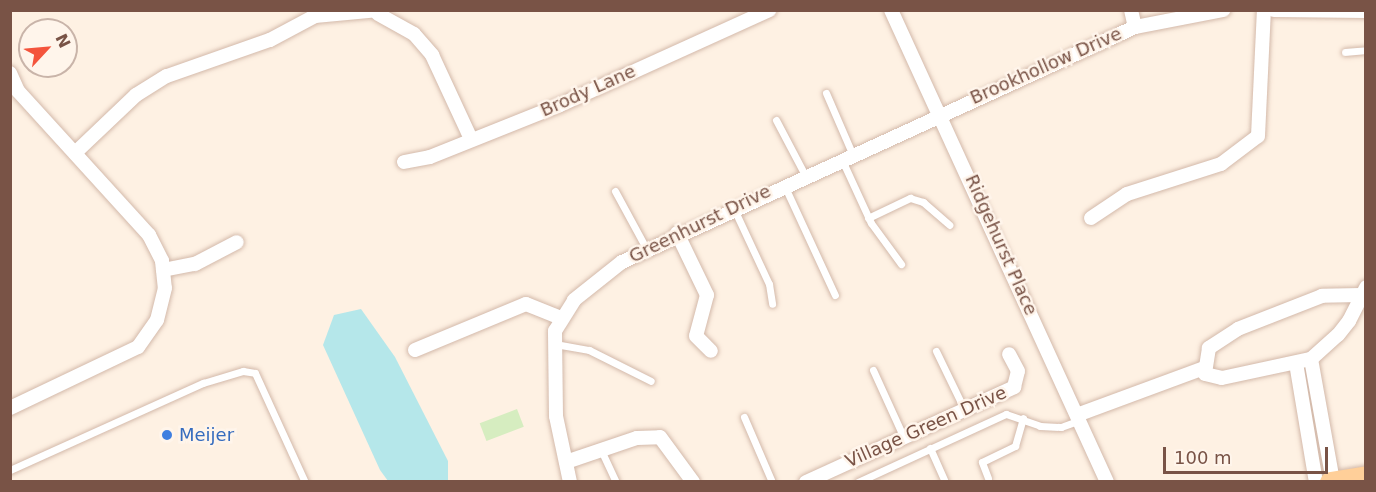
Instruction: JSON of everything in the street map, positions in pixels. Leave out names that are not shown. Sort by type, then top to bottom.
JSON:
[{"type":"main road","points":[[1332,481],[1365,476]]},
{"type":"street","points":[[75,153],[136,95],[167,76],[270,40],[315,16],[346,10],[378,12],[414,34],[432,55],[471,139]]},
{"type":"street","name":"Brody Lane","points":[[404,162],[561,105],[769,10]]},
{"type":"street","name":"Ridgehurst Place","points":[[891,10],[941,113],[1107,482]]},
{"type":"street","points":[[1131,10],[1135,27]]},
{"type":"street","name":"Brookhollow Drive","points":[[941,113],[1135,27],[1223,10]]},
{"type":"street","points":[[1091,218],[1127,194],[1221,164],[1258,136],[1264,10]]},
{"type":"street","points":[[1274,10],[1365,11]]},
{"type":"street","points":[[10,73],[18,91],[148,235],[163,270],[158,320],[138,347],[10,408]]},
{"type":"street","name":"Greenhurst Drive","points":[[570,482],[556,416],[553,344],[560,318],[597,280],[645,248],[941,113]]},
{"type":"street","points":[[677,233],[707,295],[696,336],[711,351]]},
{"type":"street","points":[[163,270],[195,264],[237,242]]},
{"type":"street","points":[[1363,291],[1338,335],[1311,359],[1222,378],[1205,374],[1204,368],[1209,348],[1238,329],[1322,296],[1363,291]]},
{"type":"street","points":[[415,350],[525,304],[560,318]]},
{"type":"street","name":"Village Green Drive","points":[[806,482],[965,412],[1014,387],[1018,371],[1010,354]]},
{"type":"street","points":[[1311,359],[1332,481]]},
{"type":"street","points":[[1296,363],[1316,482]]},
{"type":"street","points":[[1079,417],[1204,368]]},
{"type":"street","points":[[566,462],[638,438],[660,437],[693,482]]},
{"type":"lane","points":[[1345,52],[1365,50]]},
{"type":"lane","points":[[826,93],[868,218],[901,264]]},
{"type":"lane","points":[[776,120],[805,175]]},
{"type":"lane","points":[[784,184],[835,295]]},
{"type":"lane","points":[[615,191],[645,248]]},
{"type":"lane","points":[[868,218],[910,198],[949,225]]},
{"type":"lane","points":[[733,208],[770,284],[772,304]]},
{"type":"lane","points":[[553,344],[589,350],[651,381]]},
{"type":"lane","points":[[936,351],[965,412]]},
{"type":"lane","points":[[873,370],[904,438]]},
{"type":"lane","points":[[10,470],[204,383],[243,371],[255,373],[304,482]]},
{"type":"lane","points":[[858,482],[1006,414],[1061,427],[1079,417]]},
{"type":"lane","points":[[744,417],[772,482]]},
{"type":"lane","points":[[980,482],[989,480],[982,462],[1015,447],[1023,418]]},
{"type":"lane","points":[[930,448],[945,482]]},
{"type":"lane","points":[[601,450],[616,482]]},
{"type":"green space","points":[[517,409],[524,427],[486,441],[480,423]]},
{"type":"water","points":[[361,309],[395,357],[448,461],[448,481],[388,481],[380,470],[323,345],[334,315]]},
{"type":"place","name":"Meijer","points":[[167,435]]}]
